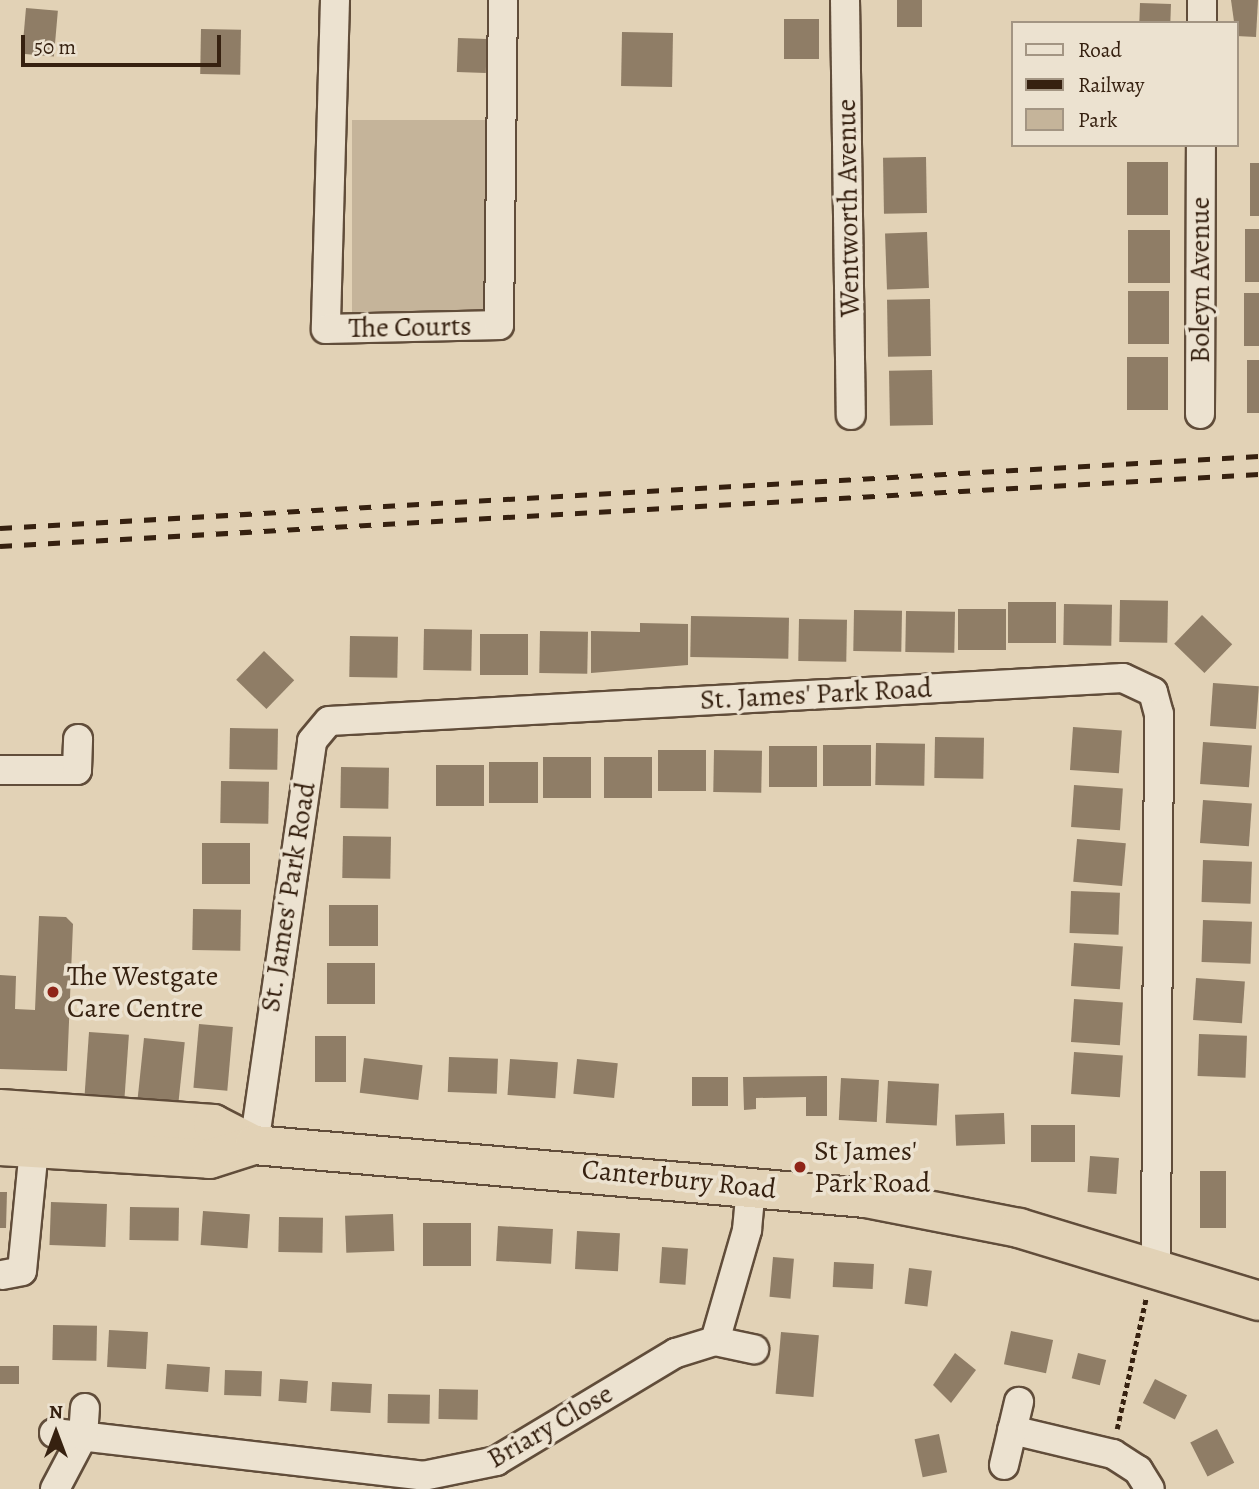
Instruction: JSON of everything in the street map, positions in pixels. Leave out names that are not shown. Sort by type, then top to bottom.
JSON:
[{"type":"highway","name":"Canterbury Road","points":[[0,1109],[213,1124],[254,1145],[751,1187],[973,1216],[1156,1274],[1259,1301]]},
{"type":"highway","name":"Canterbury Road","points":[[17,1147],[210,1159],[254,1145]]},
{"type":"street","name":"The Courts","points":[[335,0],[326,328],[499,325],[503,0]]},
{"type":"street","name":"Wentworth Avenue","points":[[845,0],[851,415]]},
{"type":"street","points":[[1202,0],[1202,21]]},
{"type":"street","name":"Boleyn Avenue","points":[[1199,414],[1201,147]]},
{"type":"street","name":"St. James' Park Road","points":[[254,1145],[312,741],[329,721],[1123,678],[1153,692],[1159,714],[1156,1274]]},
{"type":"street","points":[[0,771],[77,770],[78,739]]},
{"type":"street","points":[[2,1275],[22,1271],[17,1147]]},
{"type":"street","points":[[715,1342],[747,1230],[751,1187]]},
{"type":"street","name":"Briary Close","points":[[54,1433],[423,1476],[461,1473],[496,1461],[676,1353],[715,1342],[754,1349]]},
{"type":"street","points":[[1004,1465],[1019,1402]]},
{"type":"street","points":[[55,1489],[83,1436],[86,1408]]},
{"type":"street","points":[[1012,1430],[1113,1454],[1138,1470],[1150,1489]]},
{"type":"path","points":[[1113,1454],[1135,1325],[1156,1274]]},
{"type":"green space","points":[[352,120],[499,120],[499,321],[352,321]]},
{"type":"building","points":[[897,0],[922,0],[922,27],[897,27]]},
{"type":"building","points":[[1231,0],[1258,0],[1256,37],[1238,36],[1238,21],[1234,21]]},
{"type":"building","points":[[1140,3],[1171,4],[1170,21],[1139,21]]},
{"type":"building","points":[[26,8],[58,11],[54,57],[22,54]]},
{"type":"building","points":[[784,19],[819,19],[819,59],[784,59]]},
{"type":"building","points":[[201,29],[241,30],[240,75],[200,74]]},
{"type":"building","points":[[622,32],[673,33],[672,87],[621,86]]},
{"type":"building","points":[[458,38],[487,39],[486,73],[457,72]]},
{"type":"building","points":[[926,157],[927,213],[884,214],[883,158]]},
{"type":"building","points":[[1127,162],[1168,162],[1168,215],[1127,215]]},
{"type":"building","points":[[1250,163],[1259,163],[1259,216],[1250,216]]},
{"type":"building","points":[[1245,229],[1259,229],[1259,282],[1245,282]]},
{"type":"building","points":[[1128,230],[1170,230],[1170,283],[1128,283]]},
{"type":"building","points":[[927,232],[929,288],[887,289],[885,233]]},
{"type":"building","points":[[1128,291],[1169,291],[1169,344],[1128,344]]},
{"type":"building","points":[[1244,293],[1259,293],[1259,346],[1244,346]]},
{"type":"building","points":[[930,299],[931,356],[888,357],[887,300]]},
{"type":"building","points":[[1127,357],[1168,357],[1168,410],[1127,410]]},
{"type":"building","points":[[1247,360],[1259,360],[1259,413],[1247,413]]},
{"type":"building","points":[[932,370],[933,425],[890,426],[889,371]]},
{"type":"building","points":[[1120,600],[1168,601],[1167,643],[1119,642]]},
{"type":"building","points":[[1008,602],[1056,602],[1056,643],[1008,643]]},
{"type":"building","points":[[1064,604],[1112,605],[1111,646],[1063,645]]},
{"type":"building","points":[[958,609],[1006,609],[1006,650],[958,650]]},
{"type":"building","points":[[854,610],[902,611],[901,652],[853,651]]},
{"type":"building","points":[[906,611],[955,612],[954,653],[905,652]]},
{"type":"building","points":[[1202,615],[1232,644],[1204,673],[1174,644]]},
{"type":"building","points":[[691,616],[789,618],[788,659],[690,657]]},
{"type":"building","points":[[799,619],[847,620],[846,662],[798,661]]},
{"type":"building","points":[[640,623],[688,624],[688,665],[591,673],[591,631],[640,632]]},
{"type":"building","points":[[424,629],[472,630],[471,671],[423,670]]},
{"type":"building","points":[[540,631],[588,632],[587,674],[539,673]]},
{"type":"building","points":[[480,634],[528,634],[528,675],[480,675]]},
{"type":"building","points":[[350,636],[398,637],[397,678],[349,677]]},
{"type":"building","points":[[264,651],[294,680],[266,709],[236,680]]},
{"type":"building","points":[[1213,683],[1259,686],[1256,729],[1210,726]]},
{"type":"building","points":[[1073,727],[1122,730],[1119,773],[1070,770]]},
{"type":"building","points":[[230,728],[278,729],[277,770],[229,769]]},
{"type":"building","points":[[935,737],[984,738],[983,779],[934,778]]},
{"type":"building","points":[[1203,742],[1252,745],[1249,787],[1200,784]]},
{"type":"building","points":[[876,743],[925,744],[924,786],[875,785]]},
{"type":"building","points":[[823,745],[871,745],[871,786],[823,786]]},
{"type":"building","points":[[769,746],[817,746],[817,787],[769,787]]},
{"type":"building","points":[[658,750],[706,750],[706,791],[658,791]]},
{"type":"building","points":[[714,750],[762,751],[761,793],[713,792]]},
{"type":"building","points":[[543,757],[591,757],[591,798],[543,798]]},
{"type":"building","points":[[604,757],[652,757],[652,798],[604,798]]},
{"type":"building","points":[[489,762],[538,762],[538,803],[489,803]]},
{"type":"building","points":[[436,765],[484,765],[484,806],[436,806]]},
{"type":"building","points":[[341,767],[389,768],[388,809],[340,808]]},
{"type":"building","points":[[221,781],[269,782],[268,824],[220,823]]},
{"type":"building","points":[[1074,785],[1123,788],[1120,830],[1071,827]]},
{"type":"building","points":[[1203,800],[1252,803],[1249,846],[1200,843]]},
{"type":"building","points":[[343,836],[391,837],[390,879],[342,878]]},
{"type":"building","points":[[1077,839],[1126,843],[1122,886],[1073,882]]},
{"type":"building","points":[[202,843],[250,843],[250,884],[202,884]]},
{"type":"building","points":[[1203,860],[1252,862],[1251,904],[1202,902]]},
{"type":"building","points":[[1071,891],[1120,893],[1119,935],[1070,933]]},
{"type":"building","points":[[329,905],[378,905],[378,946],[329,946]]},
{"type":"building","points":[[193,909],[241,910],[240,951],[192,950]]},
{"type":"building","name":"The Westgate Care Centre","points":[[39,916],[66,917],[73,924],[67,1071],[0,1069],[0,975],[16,976],[15,1009],[35,1010]]},
{"type":"building","points":[[1203,920],[1252,922],[1251,964],[1202,962]]},
{"type":"building","points":[[1074,943],[1123,946],[1120,989],[1071,986]]},
{"type":"building","points":[[327,963],[375,963],[375,1004],[327,1004]]},
{"type":"building","points":[[1196,978],[1245,981],[1242,1023],[1193,1020]]},
{"type":"building","points":[[1074,999],[1123,1002],[1120,1045],[1071,1042]]},
{"type":"building","points":[[199,1024],[233,1027],[227,1091],[193,1088]]},
{"type":"building","points":[[89,1032],[129,1035],[125,1097],[85,1094]]},
{"type":"building","points":[[1199,1034],[1247,1036],[1246,1078],[1198,1076]]},
{"type":"building","points":[[315,1036],[346,1036],[346,1082],[315,1082]]},
{"type":"building","points":[[144,1038],[185,1042],[179,1102],[138,1098]]},
{"type":"building","points":[[1074,1052],[1123,1055],[1120,1097],[1071,1094]]},
{"type":"building","points":[[449,1057],[498,1059],[497,1094],[448,1092]]},
{"type":"building","points":[[364,1058],[423,1065],[418,1100],[360,1093]]},
{"type":"building","points":[[510,1059],[558,1062],[555,1098],[507,1095]]},
{"type":"building","points":[[577,1059],[618,1063],[614,1098],[573,1094]]},
{"type":"building","points":[[827,1076],[827,1116],[806,1116],[806,1097],[756,1098],[756,1109],[744,1110],[743,1077]]},
{"type":"building","points":[[692,1077],[728,1077],[728,1106],[692,1106]]},
{"type":"building","points":[[841,1078],[879,1080],[877,1122],[839,1120]]},
{"type":"building","points":[[888,1081],[939,1084],[937,1126],[886,1123]]},
{"type":"building","points":[[1004,1113],[1005,1144],[956,1146],[955,1115]]},
{"type":"building","points":[[1031,1125],[1075,1125],[1075,1162],[1031,1162]]},
{"type":"building","points":[[1090,1156],[1119,1158],[1116,1194],[1087,1192]]},
{"type":"building","points":[[1200,1171],[1226,1171],[1226,1228],[1200,1228]]},
{"type":"building","points":[[0,1192],[7,1192],[6,1228],[0,1228]]},
{"type":"building","points":[[51,1202],[107,1204],[105,1247],[49,1245]]},
{"type":"building","points":[[130,1207],[179,1208],[178,1241],[129,1240]]},
{"type":"building","points":[[203,1211],[250,1214],[248,1248],[201,1245]]},
{"type":"building","points":[[393,1214],[394,1251],[346,1253],[345,1216]]},
{"type":"building","points":[[279,1217],[323,1218],[322,1253],[278,1252]]},
{"type":"building","points":[[423,1223],[471,1223],[471,1266],[423,1266]]},
{"type":"building","points":[[498,1226],[553,1229],[551,1264],[496,1261]]},
{"type":"building","points":[[577,1231],[620,1233],[618,1271],[575,1269]]},
{"type":"building","points":[[662,1247],[688,1249],[685,1285],[659,1283]]},
{"type":"building","points":[[773,1257],[794,1259],[790,1299],[770,1297]]},
{"type":"building","points":[[834,1262],[874,1264],[873,1289],[833,1287]]},
{"type":"building","points":[[909,1268],[932,1271],[927,1307],[905,1304]]},
{"type":"building","points":[[53,1325],[97,1326],[96,1361],[52,1360]]},
{"type":"building","points":[[109,1330],[148,1332],[146,1369],[107,1367]]},
{"type":"building","points":[[1011,1331],[1053,1340],[1046,1373],[1004,1364]]},
{"type":"building","points":[[781,1332],[819,1335],[813,1397],[776,1394]]},
{"type":"building","points":[[955,1353],[976,1370],[951,1403],[933,1385]]},
{"type":"building","points":[[1078,1353],[1106,1360],[1100,1385],[1072,1378]]},
{"type":"building","points":[[167,1364],[210,1367],[208,1392],[165,1389]]},
{"type":"building","points":[[0,1366],[19,1366],[19,1384],[0,1384]]},
{"type":"building","points":[[225,1370],[262,1371],[261,1396],[224,1395]]},
{"type":"building","points":[[280,1379],[308,1381],[306,1403],[278,1401]]},
{"type":"building","points":[[1155,1379],[1187,1395],[1175,1419],[1143,1403]]},
{"type":"building","points":[[332,1382],[372,1384],[370,1413],[330,1411]]},
{"type":"building","points":[[439,1389],[478,1390],[477,1420],[438,1419]]},
{"type":"building","points":[[388,1394],[430,1395],[429,1424],[387,1423]]},
{"type":"building","points":[[1217,1429],[1234,1463],[1208,1476],[1190,1443]]},
{"type":"building","points":[[939,1434],[947,1472],[923,1477],[915,1439]]},
{"type":"railway","points":[[0,528],[1259,456]]},
{"type":"railway","points":[[0,546],[1259,474]]},
{"type":"place","name":"The Westgate Care Centre","points":[[53,992]]},
{"type":"place","name":"St James' Park Road","points":[[800,1167]]}]
